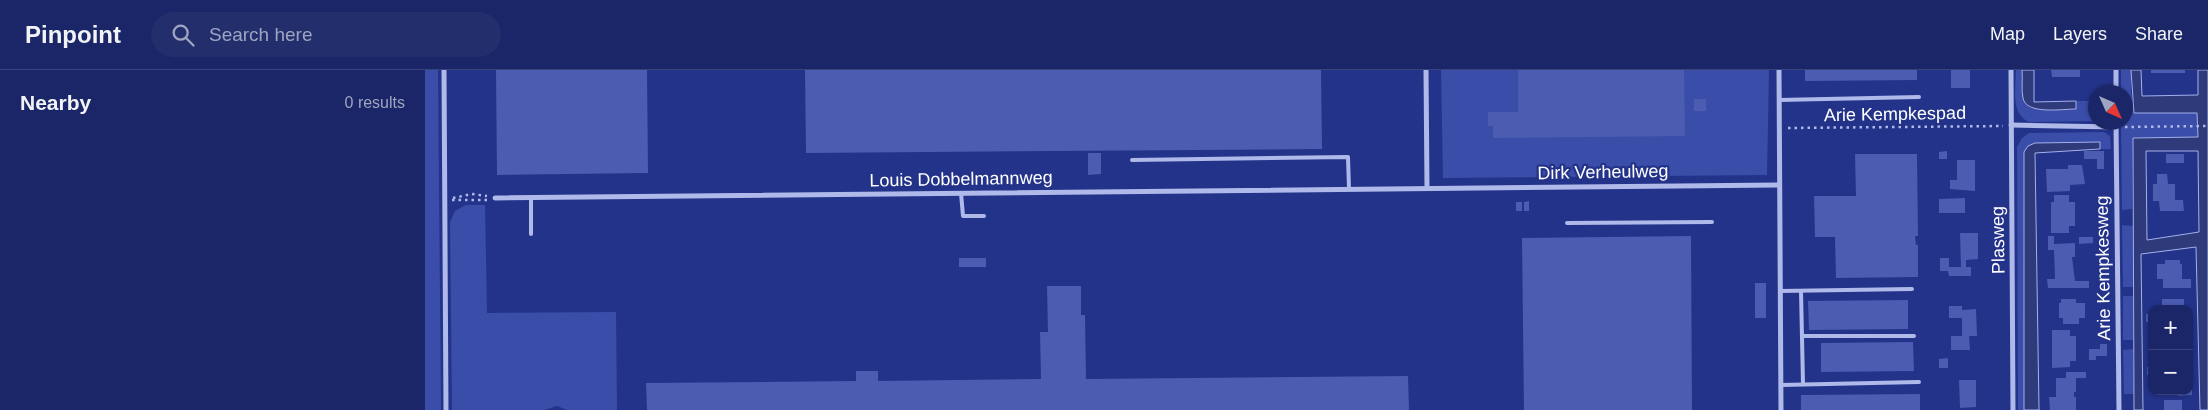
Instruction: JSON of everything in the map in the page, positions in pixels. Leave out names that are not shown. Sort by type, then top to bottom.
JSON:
[{"type":"street","points":[[444,70],[446,410]]},
{"type":"street","points":[[1426,70],[1427,188]]},
{"type":"street","points":[[1779,70],[1781,410]]},
{"type":"street","name":"Plasweg","points":[[2011,70],[2013,410]]},
{"type":"street","points":[[2116,70],[2116,85]]},
{"type":"street","points":[[2011,126],[2088,125]]},
{"type":"street","name":"Arie Kempkesweg","points":[[2116,130],[2119,410]]},
{"type":"street","name":"Dirk Verheulweg","points":[[1427,188],[1779,185]]},
{"type":"street","name":"Louis Dobbelmannweg","points":[[495,198],[1427,188]]},
{"type":"lane","points":[[1779,100],[1919,97]]},
{"type":"lane","points":[[1132,160],[1348,158],[1349,189]]},
{"type":"lane","points":[[961,193],[963,216],[984,216]]},
{"type":"lane","points":[[531,198],[531,234]]},
{"type":"lane","points":[[1567,223],[1712,222]]},
{"type":"lane","points":[[1780,291],[1912,289]]},
{"type":"lane","points":[[1801,291],[1803,384]]},
{"type":"lane","points":[[1802,336],[1915,336]]},
{"type":"lane","points":[[1781,385],[1919,382]]},
{"type":"path","points":[[2133,124],[2208,126]]},
{"type":"path","name":"Arie Kempkespad","points":[[1779,128],[2011,126]]},
{"type":"path","points":[[445,199],[472,194],[483,194],[495,198]]},
{"type":"path","points":[[445,199],[477,202],[495,198]]},
{"type":"shaded area","points":[[425,70],[438,70],[441,410],[425,410]]},
{"type":"shaded area","points":[[1441,70],[1769,70],[1767,175],[1443,178]]},
{"type":"shaded area","points":[[2016,70],[2022,70],[2023,96],[2027,105],[2031,108],[2076,109],[2076,101],[2088,101],[2088,121],[2029,122],[2019,113],[2015,92]]},
{"type":"shaded area","points":[[2022,70],[2034,70],[2034,102],[2076,101],[2076,109],[2045,110],[2031,107],[2026,103],[2022,95]]},
{"type":"shaded area","points":[[2121,70],[2131,70],[2131,85],[2121,85]]},
{"type":"shaded area","points":[[2131,70],[2141,70],[2142,96],[2198,95],[2198,70],[2208,70],[2208,410],[2200,410],[2196,247],[2141,254],[2143,410],[2134,410],[2133,138],[2198,137],[2197,113],[2134,113]],"holes":[[[2146,151],[2198,151],[2199,232],[2147,240]]]},
{"type":"shaded area","points":[[2133,106],[2134,113],[2197,113],[2198,137],[2133,138],[2132,209],[2122,210],[2121,130],[2133,130]]},
{"type":"shaded area","points":[[2104,132],[2110,136],[2111,149],[2100,149],[2100,142],[2024,152],[2024,410],[2018,410],[2017,147],[2022,138],[2029,133]]},
{"type":"shaded area","points":[[2100,142],[2100,149],[2035,153],[2039,410],[2024,410],[2024,152],[2028,146],[2035,143]]},
{"type":"shaded area","points":[[466,205],[485,205],[487,313],[616,312],[617,410],[567,410],[557,406],[544,410],[452,410],[450,222],[455,211]]},
{"type":"shaded area","points":[[2122,225],[2133,226],[2133,287],[2123,287]]},
{"type":"shaded area","points":[[2123,296],[2133,296],[2133,340],[2123,340]]},
{"type":"shaded area","points":[[2133,349],[2134,394],[2124,394],[2123,350]]},
{"type":"building","points":[[496,70],[647,70],[648,173],[497,175]]},
{"type":"building","points":[[805,70],[1321,70],[1322,149],[806,153]]},
{"type":"building","points":[[1518,70],[1684,70],[1685,136],[1493,138],[1493,126],[1488,126],[1488,112],[1518,112]]},
{"type":"building","points":[[1805,70],[1917,70],[1917,80],[1805,81]]},
{"type":"building","points":[[1951,70],[1970,70],[1970,88],[1951,88]]},
{"type":"building","points":[[2051,70],[2080,70],[2080,77],[2052,77]]},
{"type":"building","points":[[2151,70],[2185,70],[2185,73],[2151,73]]},
{"type":"building","points":[[1694,99],[1706,99],[1706,111],[1694,111]]},
{"type":"building","points":[[1947,151],[1947,159],[1939,159],[1939,152]]},
{"type":"building","points":[[2084,151],[2104,151],[2104,169],[2097,169],[2097,159],[2084,159]]},
{"type":"building","points":[[1088,153],[1101,153],[1101,174],[1088,175]]},
{"type":"building","points":[[1855,154],[1917,154],[1918,236],[1915,236],[1916,245],[1918,245],[1918,277],[1836,278],[1835,237],[1815,237],[1814,196],[1856,196]]},
{"type":"building","points":[[2166,154],[2184,154],[2184,163],[2166,163]]},
{"type":"building","points":[[1957,160],[1975,160],[1975,191],[1950,189],[1950,180],[1957,180]]},
{"type":"building","points":[[2068,165],[2082,165],[2085,184],[2070,185],[2070,191],[2047,192],[2046,169],[2068,169]]},
{"type":"building","points":[[2157,174],[2167,174],[2168,184],[2175,184],[2175,200],[2183,200],[2184,211],[2160,211],[2159,201],[2153,201],[2153,184],[2157,184]]},
{"type":"building","points":[[2054,195],[2069,195],[2069,202],[2075,202],[2075,226],[2069,226],[2069,233],[2051,233],[2051,202],[2054,202]]},
{"type":"building","points":[[1965,198],[1965,213],[1939,213],[1939,199]]},
{"type":"building","points":[[1529,201],[1529,211],[1524,211],[1524,202]]},
{"type":"building","points":[[1516,202],[1522,202],[1522,211],[1516,211]]},
{"type":"building","points":[[1960,233],[1978,233],[1978,259],[1966,260],[1966,267],[1971,267],[1971,276],[1949,276],[1948,271],[1940,271],[1940,258],[1949,258],[1949,267],[1961,267]]},
{"type":"building","points":[[1691,236],[1692,410],[1524,410],[1522,238]]},
{"type":"building","points":[[2048,236],[2054,236],[2054,244],[2075,243],[2075,257],[2072,257],[2075,281],[2089,281],[2089,288],[2048,288],[2047,279],[2055,279],[2054,250],[2048,250]]},
{"type":"building","points":[[2079,237],[2093,237],[2093,243],[2079,244]]},
{"type":"building","points":[[959,258],[986,258],[986,267],[959,267]]},
{"type":"building","points":[[2165,260],[2180,260],[2180,264],[2182,264],[2182,279],[2191,279],[2191,288],[2163,288],[2163,279],[2157,279],[2157,264],[2165,264]]},
{"type":"building","points":[[1755,283],[1766,283],[1766,318],[1755,318]]},
{"type":"building","points":[[1047,286],[1081,286],[1081,315],[1085,315],[1086,379],[1408,376],[1409,410],[647,410],[646,383],[856,381],[856,371],[878,371],[878,381],[1041,379],[1040,332],[1048,332]]},
{"type":"building","points":[[2061,299],[2076,299],[2076,303],[2085,303],[2085,318],[2079,318],[2079,324],[2063,324],[2063,318],[2059,318],[2059,303],[2061,303]]},
{"type":"building","points":[[2162,299],[2184,299],[2184,305],[2162,305]]},
{"type":"building","points":[[1908,300],[1908,329],[1809,330],[1808,301]]},
{"type":"building","points":[[1949,306],[1962,306],[1962,310],[1976,309],[1977,336],[1969,336],[1970,350],[1951,350],[1951,336],[1962,336],[1962,318],[1949,318]]},
{"type":"building","points":[[2146,314],[2148,314],[2148,322],[2146,322]]},
{"type":"building","points":[[2052,330],[2070,330],[2070,336],[2076,336],[2076,361],[2070,361],[2070,367],[2052,368]]},
{"type":"building","points":[[1913,342],[1914,371],[1821,372],[1821,343]]},
{"type":"building","points":[[2100,344],[2107,344],[2107,356],[2096,356],[2096,360],[2089,360],[2089,349],[2100,349]]},
{"type":"building","points":[[1948,358],[1948,368],[1939,368],[1939,359]]},
{"type":"building","points":[[2066,372],[2086,372],[2086,378],[2076,378],[2074,397],[2076,397],[2076,410],[2050,410],[2049,397],[2056,397],[2056,378],[2066,378]]},
{"type":"building","points":[[1959,380],[1976,380],[1976,407],[1960,408]]},
{"type":"building","points":[[1920,394],[1920,410],[1801,410],[1801,395]]},
{"type":"building","points":[[2164,400],[2182,400],[2182,410],[2164,410]]}]
